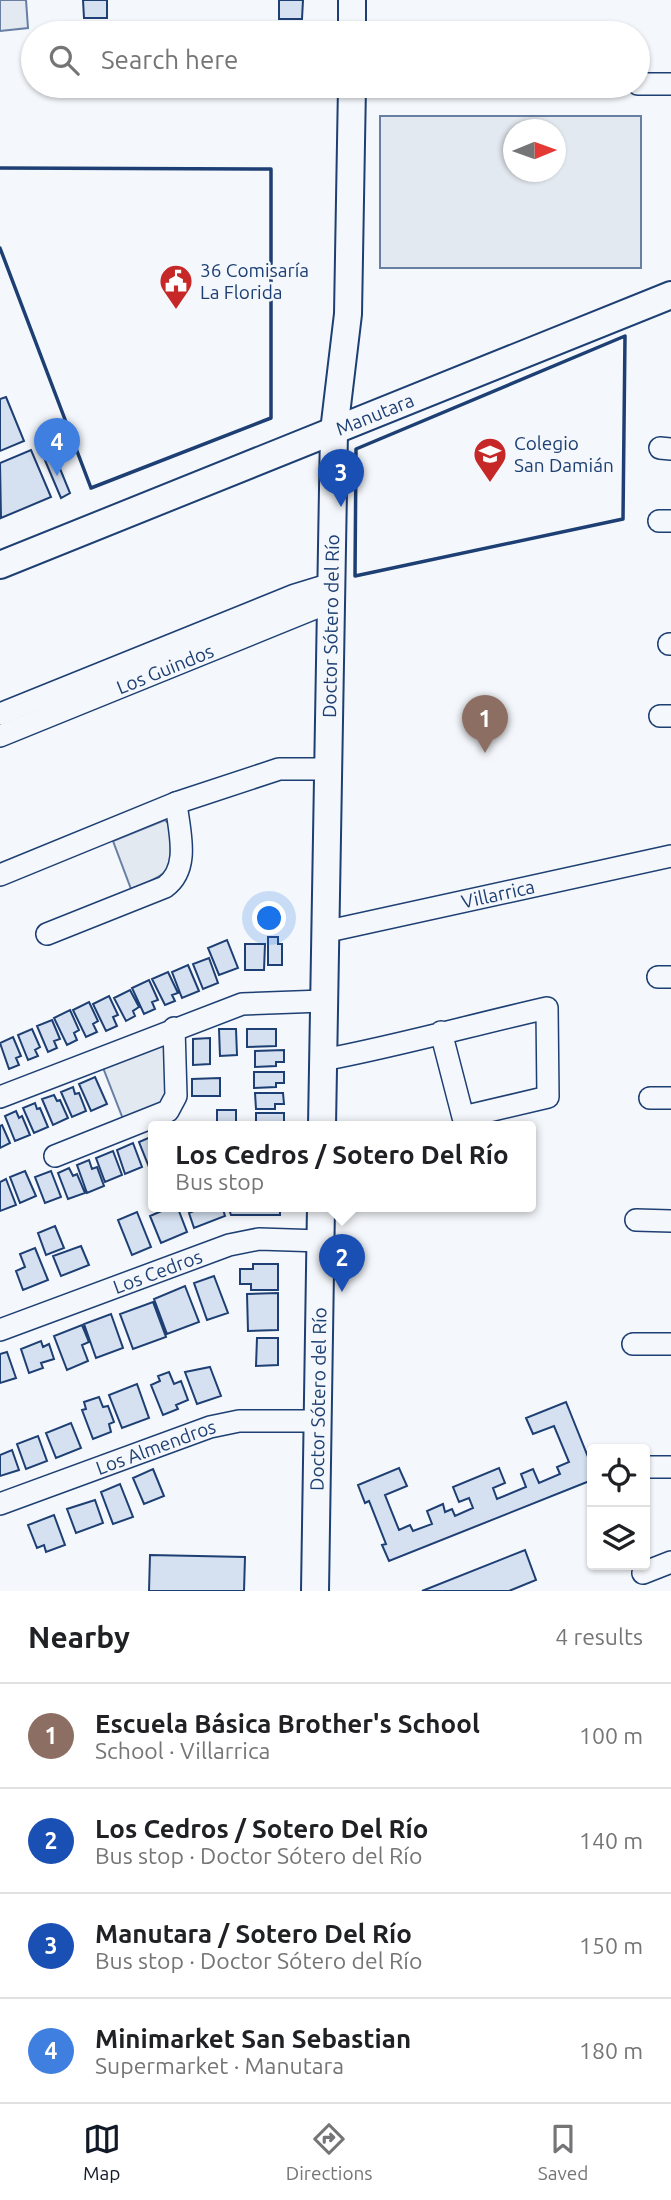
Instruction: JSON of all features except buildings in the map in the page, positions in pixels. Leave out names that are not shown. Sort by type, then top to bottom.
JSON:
[{"type":"main road","points":[[352,0],[352,21]]},
{"type":"main road","name":"Doctor Sótero del Río","points":[[322,1121],[334,431],[348,314],[352,98]]},
{"type":"main road","name":"Manutara","points":[[0,565],[671,295]]},
{"type":"main road","name":"Doctor Sótero del Río","points":[[315,1591],[321,1212]]},
{"type":"street","points":[[650,84],[671,84]]},
{"type":"street","name":"Los Guindos","points":[[0,714],[282,600],[330,593]]},
{"type":"street","name":"Los Guindos","points":[[0,736],[330,593]]},
{"type":"street","points":[[0,875],[176,803],[279,769],[327,769]]},
{"type":"street","points":[[47,934],[165,887],[177,879],[181,868],[176,803]]},
{"type":"street","name":"Villarrica","points":[[324,932],[671,856]]},
{"type":"street","points":[[0,1097],[174,1028],[256,1001],[323,1001]]},
{"type":"street","points":[[323,1060],[442,1032],[547,1008],[548,1097],[463,1117],[442,1032]]},
{"type":"street","points":[[55,1156],[167,1111],[176,1096],[174,1028]]},
{"type":"street","points":[[636,1220],[671,1221]]},
{"type":"street","name":"Los Cedros","points":[[0,1331],[229,1245],[259,1239],[321,1241]]},
{"type":"street","points":[[633,1344],[671,1345]]},
{"type":"street","name":"Los Almendros","points":[[0,1504],[218,1425],[239,1421],[318,1421]]},
{"type":"street","points":[[650,1467],[671,1467]]},
{"type":"street","points":[[643,1573],[671,1562]]},
{"type":"shaded area","points":[[0,0],[26,0],[28,21],[21,21],[21,29],[0,31]]},
{"type":"shaded area","points":[[380,116],[641,116],[641,268],[380,268]]},
{"type":"shaded area","points":[[165,820],[171,826],[168,868],[156,878],[131,889],[113,841]]},
{"type":"shaded area","points":[[161,1042],[168,1048],[165,1102],[123,1119],[102,1065]]},
{"type":"wall","points":[[0,168],[271,169],[271,418],[91,488],[0,248]]},
{"type":"wall","points":[[625,336],[623,519],[355,576],[356,449],[625,336]]},
{"type":"place","name":"36 Comisaría La Florida","points":[[176,311]]},
{"type":"place","name":"Minimarket San Sebastian","points":[[57,476]]},
{"type":"place","name":"Colegio San Damián","points":[[490,484]]},
{"type":"place","name":"Manutara / Sotero Del Río","points":[[341,507]]},
{"type":"place","name":"Escuela Básica Brother's School","points":[[485,753]]},
{"type":"place","name":"Los Cedros / Sotero Del Río","points":[[342,1292]]}]
